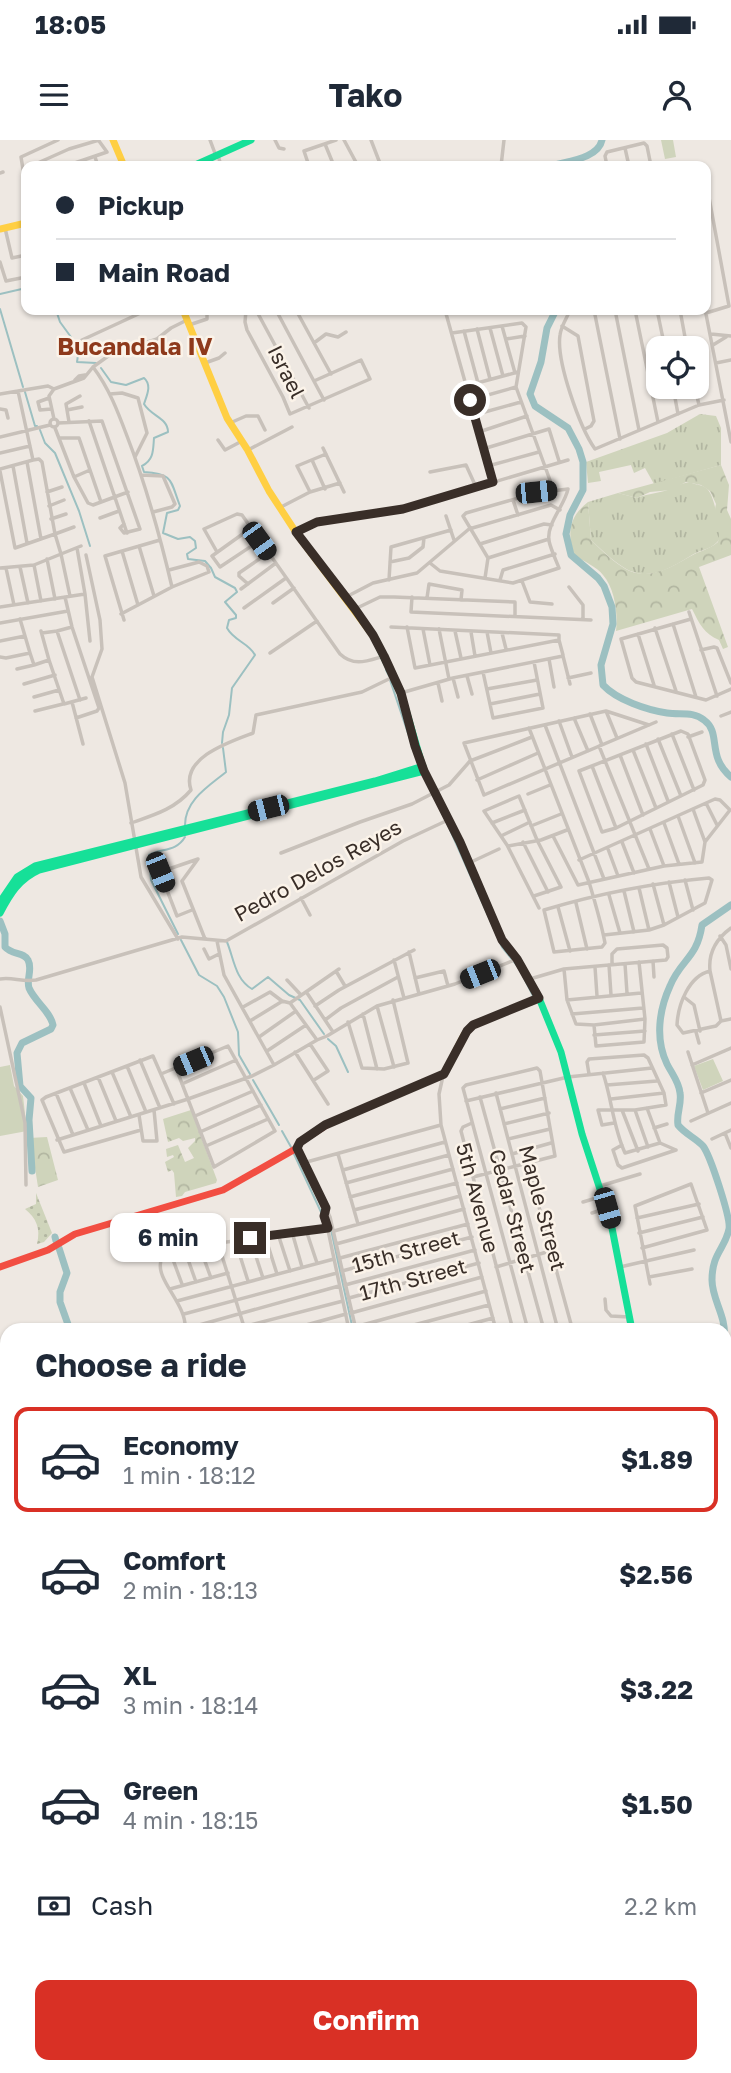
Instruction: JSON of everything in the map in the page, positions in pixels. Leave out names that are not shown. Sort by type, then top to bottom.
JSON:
[{"type":"main road","points":[[113,140],[122,161]]},
{"type":"main road","points":[[204,161],[251,140]]},
{"type":"main road","points":[[2,229],[21,224]]},
{"type":"main road","points":[[185,315],[230,423],[280,508],[355,609],[384,656],[401,693],[424,769],[502,940],[530,979],[539,998],[561,1052],[582,1134],[607,1208],[630,1323]]},
{"type":"main road","points":[[0,902],[12,881],[29,868],[396,780],[424,769]]},
{"type":"main road","points":[[0,913],[10,892],[29,874],[135,844]]},
{"type":"main road","points":[[0,1267],[48,1250],[75,1234],[223,1191],[297,1148],[300,1142],[325,1125],[444,1074],[467,1031],[473,1025],[539,998]]},
{"type":"street","points":[[23,161],[21,157],[58,140]]},
{"type":"street","points":[[42,161],[99,140],[107,152],[83,160]]},
{"type":"street","points":[[210,140],[219,161]]},
{"type":"street","points":[[275,140],[279,148],[284,149]]},
{"type":"street","points":[[308,161],[304,151],[336,140]]},
{"type":"street","points":[[344,140],[355,161]]},
{"type":"street","points":[[371,140],[380,161]]},
{"type":"street","points":[[502,161],[504,140]]},
{"type":"street","points":[[325,144],[332,161]]},
{"type":"street","points":[[606,161],[605,153],[646,144],[650,161]]},
{"type":"street","points":[[625,148],[628,161]]},
{"type":"street","points":[[95,156],[96,161]]},
{"type":"street","points":[[711,214],[729,306],[711,310]]},
{"type":"street","points":[[2,229],[12,258]]},
{"type":"street","points":[[21,256],[0,262],[6,281],[21,278]]},
{"type":"street","points":[[82,340],[136,315]]},
{"type":"street","points":[[128,492],[93,505],[88,503],[74,477],[54,425],[49,398],[54,389],[86,374],[111,354],[157,339],[171,328],[207,319],[207,315]]},
{"type":"street","name":"Israel","points":[[246,315],[247,330],[284,397],[289,413],[309,408],[370,379],[361,360],[331,374]]},
{"type":"street","points":[[259,315],[309,408]]},
{"type":"street","points":[[279,315],[324,400]]},
{"type":"street","points":[[299,315],[331,374],[314,381]]},
{"type":"street","points":[[447,315],[493,482]]},
{"type":"street","points":[[568,315],[559,336],[560,349],[568,388],[593,448],[599,448],[699,405],[724,400]]},
{"type":"street","points":[[595,315],[620,439]]},
{"type":"street","points":[[616,315],[639,430]]},
{"type":"street","points":[[636,315],[658,422]]},
{"type":"street","points":[[658,315],[662,336]]},
{"type":"street","points":[[681,315],[685,336]]},
{"type":"street","points":[[707,315],[731,442]]},
{"type":"street","points":[[452,333],[522,323],[526,327],[516,372],[516,387],[551,483]]},
{"type":"street","points":[[502,326],[516,372]]},
{"type":"street","points":[[562,326],[578,337],[594,421],[585,429]]},
{"type":"street","points":[[490,328],[503,376]]},
{"type":"street","points":[[477,330],[490,379]]},
{"type":"street","points":[[464,331],[478,383]]},
{"type":"street","points":[[314,343],[326,334],[338,337],[346,332]]},
{"type":"street","points":[[710,334],[729,336]]},
{"type":"street","points":[[506,340],[526,336]]},
{"type":"street","points":[[713,345],[729,336]]},
{"type":"street","points":[[205,363],[225,353]]},
{"type":"street","points":[[716,363],[731,360]]},
{"type":"street","points":[[93,368],[110,394],[135,457],[153,512],[172,587]]},
{"type":"street","points":[[466,386],[516,372]]},
{"type":"street","points":[[0,394],[48,386],[54,389]]},
{"type":"street","points":[[470,400],[516,387]]},
{"type":"street","points":[[18,391],[33,460]]},
{"type":"street","points":[[110,394],[122,393],[138,398],[146,433],[135,457]]},
{"type":"street","points":[[67,410],[81,408],[79,397],[67,402],[67,410],[69,422]]},
{"type":"street","points":[[49,398],[38,402],[40,410],[51,409]]},
{"type":"street","points":[[675,399],[678,414]]},
{"type":"street","points":[[698,399],[699,405]]},
{"type":"street","points":[[474,415],[521,402]]},
{"type":"street","points":[[0,409],[6,410],[9,418]]},
{"type":"street","points":[[230,423],[246,416],[256,416],[260,418],[265,430]]},
{"type":"street","points":[[479,432],[527,416]]},
{"type":"street","points":[[0,437],[69,422],[89,421],[102,421],[140,529],[127,533],[89,421]]},
{"type":"street","points":[[248,450],[292,428]]},
{"type":"street","points":[[484,449],[549,429],[559,462]]},
{"type":"street","points":[[59,438],[78,437],[102,502]]},
{"type":"street","points":[[218,440],[225,450],[242,441]]},
{"type":"street","points":[[0,453],[30,446]]},
{"type":"street","points":[[323,448],[344,492]]},
{"type":"street","points":[[488,466],[539,452]]},
{"type":"street","points":[[310,492],[297,466],[326,454]]},
{"type":"street","points":[[74,527],[55,534],[41,539],[13,547],[0,470],[33,460],[40,459],[42,462],[51,519],[55,534],[61,554],[68,611],[99,708],[76,718]]},
{"type":"street","points":[[312,460],[325,489]]},
{"type":"street","points":[[296,532],[317,522],[403,509],[568,460]]},
{"type":"street","points":[[27,462],[41,539]]},
{"type":"street","points":[[430,472],[466,465],[476,487]]},
{"type":"street","points":[[13,466],[27,543]]},
{"type":"street","points":[[74,477],[90,470]]},
{"type":"street","points":[[141,475],[163,476],[175,504],[153,512]]},
{"type":"street","points":[[280,508],[310,492],[340,483]]},
{"type":"street","points":[[47,492],[62,487]]},
{"type":"street","points":[[430,563],[440,571],[513,583],[559,568],[549,539],[552,525],[565,502],[568,489],[536,492],[463,516],[488,558],[485,578]]},
{"type":"street","points":[[513,499],[518,515]]},
{"type":"street","points":[[49,506],[64,500]]},
{"type":"street","points":[[345,597],[366,586],[417,573],[469,529],[551,505],[560,510]]},
{"type":"street","points":[[100,518],[119,511]]},
{"type":"street","points":[[51,519],[66,514]]},
{"type":"street","points":[[217,552],[204,529],[240,514],[348,661],[360,663],[384,656]]},
{"type":"street","points":[[446,516],[454,542]]},
{"type":"street","points":[[480,544],[544,524],[552,525]]},
{"type":"street","points":[[251,528],[212,555],[220,567],[259,541]]},
{"type":"street","points":[[389,580],[391,547],[451,530]]},
{"type":"street","points":[[390,562],[409,558],[423,547],[424,538]]},
{"type":"street","points":[[488,558],[549,539]]},
{"type":"street","points":[[96,558],[160,540]]},
{"type":"street","points":[[139,546],[154,596]]},
{"type":"street","points":[[14,605],[3,568],[34,565],[78,547],[90,641]]},
{"type":"street","points":[[122,551],[138,605]]},
{"type":"street","points":[[248,584],[239,573],[268,553]]},
{"type":"street","points":[[500,580],[503,570],[555,554]]},
{"type":"street","points":[[86,555],[100,620],[102,649],[92,677],[125,783],[141,877],[178,939]]},
{"type":"street","points":[[105,556],[124,620]]},
{"type":"street","points":[[47,559],[55,599]]},
{"type":"street","points":[[121,614],[172,587],[209,572],[207,566],[199,562],[168,570]]},
{"type":"street","points":[[241,589],[276,563]]},
{"type":"street","points":[[34,565],[41,601]]},
{"type":"street","points":[[20,567],[28,603]]},
{"type":"street","points":[[244,608],[286,578]]},
{"type":"street","points":[[522,581],[530,602],[552,604]]},
{"type":"street","points":[[426,598],[429,584],[462,590],[461,600]]},
{"type":"street","points":[[569,587],[583,605],[583,620]]},
{"type":"street","points":[[272,603],[294,589]]},
{"type":"street","points":[[0,607],[85,594]]},
{"type":"street","points":[[355,609],[380,597],[412,597],[515,602],[515,616]]},
{"type":"street","points":[[412,597],[411,612],[592,620]]},
{"type":"street","points":[[0,623],[68,611]]},
{"type":"street","points":[[688,612],[717,696]]},
{"type":"street","points":[[20,619],[34,665]]},
{"type":"street","points":[[691,619],[638,633],[620,641],[634,681],[706,700],[731,686],[716,647],[701,650]]},
{"type":"street","points":[[270,653],[317,621]]},
{"type":"street","points":[[673,624],[696,697]]},
{"type":"street","points":[[64,704],[42,632],[72,627]]},
{"type":"street","points":[[391,627],[559,635],[569,684]]},
{"type":"street","points":[[407,627],[415,668],[559,640]]},
{"type":"street","points":[[655,628],[676,691]]},
{"type":"street","points":[[423,629],[430,665]]},
{"type":"street","points":[[439,629],[446,662],[458,697]]},
{"type":"street","points":[[57,631],[80,700]]},
{"type":"street","points":[[455,631],[461,658]]},
{"type":"street","points":[[471,632],[475,656]]},
{"type":"street","points":[[487,632],[491,653]]},
{"type":"street","points":[[502,633],[506,649]]},
{"type":"street","points":[[638,633],[654,685]]},
{"type":"street","points":[[0,641],[25,636]]},
{"type":"street","points":[[0,657],[30,653]]},
{"type":"street","points":[[722,658],[731,655]]},
{"type":"street","points":[[401,693],[467,675],[564,656]]},
{"type":"street","points":[[549,659],[554,687]]},
{"type":"street","points":[[17,669],[49,660]]},
{"type":"street","points":[[483,672],[493,718],[543,708],[534,662]]},
{"type":"street","points":[[568,678],[591,673]]},
{"type":"street","points":[[24,684],[55,675]]},
{"type":"street","points":[[467,675],[472,694]]},
{"type":"street","points":[[131,823],[170,809],[186,796],[191,790],[188,780],[190,769],[210,753],[253,733],[256,715],[362,692],[393,677]]},
{"type":"street","points":[[487,689],[537,680]]},
{"type":"street","points":[[438,683],[442,701]]},
{"type":"street","points":[[34,697],[60,690]]},
{"type":"street","points":[[490,704],[540,694]]},
{"type":"street","points":[[35,711],[86,698]]},
{"type":"street","points":[[72,702],[83,744]]},
{"type":"street","points":[[606,711],[617,739]]},
{"type":"street","points":[[649,725],[606,711],[464,743],[484,796],[656,722]]},
{"type":"street","points":[[721,716],[731,712]]},
{"type":"street","points":[[590,714],[649,869]]},
{"type":"street","points":[[574,718],[588,751]]},
{"type":"street","points":[[559,721],[572,757]]},
{"type":"street","points":[[545,725],[604,879]]},
{"type":"street","points":[[529,728],[589,882],[593,898],[604,935],[603,946],[556,953],[543,913],[545,909],[576,903],[593,898],[669,881],[712,880],[705,903],[678,918],[649,930],[604,935]]},
{"type":"street","points":[[681,731],[688,737],[705,780],[703,785],[616,828],[604,832],[601,830],[579,771],[672,734],[681,731]]},
{"type":"street","points":[[688,737],[702,732]]},
{"type":"street","points":[[672,734],[694,790]]},
{"type":"street","points":[[281,853],[397,810],[449,785],[470,761],[532,737]]},
{"type":"street","points":[[659,739],[681,796]]},
{"type":"street","points":[[646,744],[668,802]]},
{"type":"street","points":[[633,750],[656,808]]},
{"type":"street","points":[[477,780],[538,752]]},
{"type":"street","points":[[620,755],[643,815]]},
{"type":"street","points":[[592,766],[616,828]]},
{"type":"street","points":[[528,794],[550,785]]},
{"type":"street","points":[[534,897],[561,887],[519,796],[484,811],[508,846],[539,908]]},
{"type":"street","points":[[579,860],[718,799],[730,812],[716,825],[705,842]]},
{"type":"street","points":[[706,803],[716,825]]},
{"type":"street","points":[[553,836],[576,883],[664,866],[695,863],[704,860],[705,842],[693,809]]},
{"type":"street","points":[[492,823],[525,810]]},
{"type":"street","points":[[501,836],[561,814]]},
{"type":"street","points":[[678,816],[695,863]]},
{"type":"street","name":"Pedro Delos Reyes","points":[[0,979],[31,981],[187,937],[226,941],[403,841],[448,820]]},
{"type":"street","points":[[664,822],[679,864]]},
{"type":"street","points":[[650,829],[664,866]]},
{"type":"street","points":[[508,846],[553,836],[567,830]]},
{"type":"street","points":[[523,842],[548,892]]},
{"type":"street","points":[[622,842],[634,873]]},
{"type":"street","points":[[469,863],[499,849]]},
{"type":"street","points":[[608,849],[618,876]]},
{"type":"street","points":[[192,910],[177,916],[160,872],[204,857]]},
{"type":"street","points":[[198,859],[182,881],[205,939]]},
{"type":"street","points":[[685,880],[693,910]]},
{"type":"street","points":[[669,881],[678,918]]},
{"type":"street","points":[[653,884],[664,925]]},
{"type":"street","points":[[639,888],[649,930]]},
{"type":"street","points":[[624,891],[634,932]]},
{"type":"street","points":[[609,895],[620,933]]},
{"type":"street","points":[[301,898],[310,915]]},
{"type":"street","points":[[576,903],[587,949]]},
{"type":"street","points":[[558,907],[570,951]]},
{"type":"street","points":[[721,1021],[710,971],[710,957],[720,936],[731,928]]},
{"type":"street","points":[[720,936],[725,943],[731,969]]},
{"type":"street","points":[[217,940],[225,975],[274,1065]]},
{"type":"street","points":[[530,979],[564,969],[595,967],[611,965],[625,964],[639,962],[653,961],[667,959],[666,946],[616,950],[612,954],[611,965],[611,996]]},
{"type":"street","points":[[204,949],[209,959]]},
{"type":"street","points":[[315,1006],[345,986],[411,951],[419,995]]},
{"type":"street","points":[[203,962],[219,954]]},
{"type":"street","points":[[57,1140],[188,1100],[274,1065],[377,1006],[448,986],[517,959]]},
{"type":"street","points":[[394,960],[404,998]]},
{"type":"street","points":[[653,961],[654,977]]},
{"type":"street","points":[[594,1025],[596,1046],[644,1042],[645,1019],[639,962]]},
{"type":"street","points":[[625,964],[627,994]]},
{"type":"street","points":[[595,967],[597,997]]},
{"type":"street","points":[[564,969],[567,1000],[577,1024],[594,1025],[645,1019]]},
{"type":"street","points":[[290,1003],[338,970],[345,986]]},
{"type":"street","points":[[415,978],[444,971],[448,986]]},
{"type":"street","points":[[710,971],[700,974],[680,1003],[677,1020],[680,1032],[698,1031],[731,1019]]},
{"type":"street","points":[[325,1020],[341,1008],[398,977]]},
{"type":"street","points":[[286,980],[301,995]]},
{"type":"street","points":[[243,1007],[266,992],[271,992],[282,1001],[290,1003],[317,1040]]},
{"type":"street","points":[[306,992],[333,1032]]},
{"type":"street","points":[[567,1000],[641,993]]},
{"type":"street","points":[[684,997],[694,1005],[698,1043]]},
{"type":"street","points":[[348,1022],[362,1068],[394,1067],[409,1062],[393,1000]]},
{"type":"street","points":[[250,1021],[282,1001]]},
{"type":"street","points":[[377,1006],[394,1067]]},
{"type":"street","points":[[0,1007],[25,1122],[26,1185]]},
{"type":"street","points":[[571,1014],[643,1008]]},
{"type":"street","points":[[259,1037],[296,1012]]},
{"type":"street","points":[[363,1014],[377,1069]]},
{"type":"street","points":[[267,1051],[306,1025]]},
{"type":"street","points":[[594,1035],[645,1031]]},
{"type":"street","points":[[310,1044],[328,1071],[314,1080]]},
{"type":"street","points":[[161,1074],[228,1046],[275,1131],[214,1167],[176,1068]]},
{"type":"street","points":[[692,1065],[731,1048]]},
{"type":"street","points":[[295,1052],[328,1104]]},
{"type":"street","points":[[688,1052],[708,1113]]},
{"type":"street","points":[[589,1074],[589,1059],[646,1055],[664,1093],[666,1105],[635,1110],[600,1109],[598,1113],[602,1125],[614,1123]]},
{"type":"street","points":[[141,1130],[64,1152],[42,1102],[44,1098],[56,1093],[153,1056],[174,1104]]},
{"type":"street","points":[[140,1060],[160,1108]]},
{"type":"street","points":[[182,1084],[236,1060]]},
{"type":"street","points":[[127,1066],[146,1112]]},
{"type":"street","points":[[473,1177],[555,1156],[551,1143],[549,1113],[543,1082],[540,1071],[534,1068],[466,1085],[463,1088],[466,1101],[496,1093],[543,1082],[568,1076],[652,1068]]},
{"type":"street","points":[[111,1072],[131,1117]]},
{"type":"street","points":[[603,1072],[611,1099],[614,1123],[626,1154],[660,1143],[676,1150],[622,1168],[618,1166],[613,1152],[622,1145]]},
{"type":"street","name":"5th Avenue","points":[[444,1074],[439,1094],[441,1125],[494,1323]]},
{"type":"street","points":[[98,1077],[116,1122]]},
{"type":"street","points":[[607,1085],[658,1080]]},
{"type":"street","points":[[701,1093],[731,1080]]},
{"type":"street","points":[[84,1083],[101,1126]]},
{"type":"street","points":[[70,1088],[88,1130]]},
{"type":"street","points":[[195,1116],[253,1091]]},
{"type":"street","points":[[56,1093],[73,1135]]},
{"type":"street","name":"Maple Street","points":[[496,1093],[556,1323]]},
{"type":"street","points":[[611,1099],[664,1093]]},
{"type":"street","points":[[480,1097],[542,1323]]},
{"type":"street","points":[[500,1108],[546,1098]]},
{"type":"street","name":"Cedar Street","points":[[466,1101],[526,1323]]},
{"type":"street","points":[[691,1121],[731,1103]]},
{"type":"street","points":[[201,1132],[261,1105]]},
{"type":"street","points":[[647,1108],[660,1143]]},
{"type":"street","points":[[138,1115],[144,1142],[157,1141],[153,1110]]},
{"type":"street","points":[[622,1110],[638,1151]]},
{"type":"street","points":[[635,1110],[648,1147]]},
{"type":"street","points":[[504,1124],[549,1113]]},
{"type":"street","points":[[206,1146],[269,1119]]},
{"type":"street","points":[[472,1123],[461,1130],[511,1323]]},
{"type":"street","points":[[654,1128],[667,1124]]},
{"type":"street","points":[[303,1163],[441,1125]]},
{"type":"street","points":[[508,1139],[551,1129]]},
{"type":"street","points":[[712,1139],[731,1130]]},
{"type":"street","points":[[725,1133],[731,1148]]},
{"type":"street","points":[[343,1170],[446,1142]]},
{"type":"street","points":[[512,1154],[551,1143]]},
{"type":"street","points":[[297,1148],[334,1231],[340,1258],[343,1301],[353,1323]]},
{"type":"street","points":[[338,1154],[358,1224]]},
{"type":"street","points":[[346,1183],[449,1156]]},
{"type":"street","points":[[527,1163],[568,1323]]},
{"type":"street","points":[[350,1197],[453,1168]]},
{"type":"street","points":[[600,1186],[640,1174]]},
{"type":"street","points":[[354,1210],[457,1183]]},
{"type":"street","points":[[642,1248],[707,1230],[691,1184],[635,1206],[639,1233],[642,1248],[645,1262],[649,1277],[650,1284]]},
{"type":"street","points":[[334,1231],[461,1196]]},
{"type":"street","points":[[583,1202],[603,1196]]},
{"type":"street","points":[[637,1218],[699,1204]]},
{"type":"street","points":[[326,1208],[324,1216],[334,1259],[340,1272]]},
{"type":"street","points":[[592,1213],[607,1208]]},
{"type":"street","points":[[336,1244],[464,1209]]},
{"type":"street","points":[[639,1233],[703,1217]]},
{"type":"street","points":[[340,1258],[468,1223]]},
{"type":"street","points":[[185,1323],[184,1314],[159,1264],[199,1245],[328,1228]]},
{"type":"street","points":[[306,1230],[317,1263]]},
{"type":"street","points":[[292,1232],[302,1267]]},
{"type":"street","points":[[278,1234],[290,1271]]},
{"type":"street","points":[[265,1236],[276,1274]]},
{"type":"street","points":[[184,1314],[472,1237]]},
{"type":"street","points":[[250,1238],[263,1278]]},
{"type":"street","points":[[235,1240],[248,1282]]},
{"type":"street","points":[[218,1243],[243,1323]]},
{"type":"street","points":[[199,1245],[211,1278]]},
{"type":"street","name":"15th Street","points":[[209,1323],[476,1250]]},
{"type":"street","points":[[620,1268],[694,1250]]},
{"type":"street","points":[[185,1251],[196,1282]]},
{"type":"street","points":[[496,1267],[550,1251]]},
{"type":"street","points":[[172,1257],[182,1285]]},
{"type":"street","points":[[177,1301],[334,1259]]},
{"type":"street","points":[[348,1298],[479,1263]]},
{"type":"street","points":[[649,1277],[692,1269]]},
{"type":"street","points":[[170,1289],[228,1273]]},
{"type":"street","name":"17th Street","points":[[315,1323],[482,1277]]},
{"type":"street","points":[[342,1286],[348,1298],[349,1323]]},
{"type":"street","points":[[376,1323],[486,1291]]},
{"type":"street","points":[[605,1299],[606,1310],[611,1316],[629,1317]]},
{"type":"street","points":[[262,1323],[343,1301]]},
{"type":"street","points":[[422,1323],[489,1305]]},
{"type":"street","points":[[475,1323],[493,1318]]},
{"type":"green space","points":[[661,140],[673,140],[676,157],[665,159]]},
{"type":"green space","points":[[700,414],[716,416],[721,428],[721,465],[654,484],[645,468],[634,473],[631,465],[599,472],[601,481],[588,483],[586,462],[667,433]]},
{"type":"green space","points":[[721,465],[729,485],[727,510],[731,519],[731,555],[699,567],[728,647],[723,649],[719,640],[706,631],[692,609],[616,631],[615,602],[607,581],[597,569],[574,555],[570,532],[573,519],[588,502],[591,540],[626,569],[647,574],[659,572],[718,542],[716,504],[710,491],[701,485],[686,482],[671,490],[650,492],[637,498],[618,493]]},
{"type":"green space","points":[[690,482],[706,488],[714,504],[720,538],[711,547],[675,565],[649,574],[628,570],[591,540],[588,502],[618,493],[637,498]]},
{"type":"green space","points":[[713,1059],[723,1081],[703,1090],[694,1066]]},
{"type":"green space","points":[[10,1065],[14,1086],[23,1096],[27,1131],[0,1136],[0,1067]]},
{"type":"green space","points":[[191,1110],[217,1180],[216,1183],[176,1197],[174,1173],[172,1170],[168,1172],[165,1162],[174,1157],[167,1157],[166,1149],[178,1145],[185,1162],[194,1158],[188,1148],[195,1138],[183,1141],[179,1138],[168,1142],[163,1119]]},
{"type":"green space","points":[[47,1137],[58,1180],[38,1187],[33,1155],[29,1155],[29,1138]]},
{"type":"green space","points":[[36,1193],[52,1233],[44,1242],[37,1244],[37,1224],[25,1209],[36,1204]]},
{"type":"waterway","points":[[573,161],[594,151],[602,140]]},
{"type":"waterway","points":[[0,294],[21,289]]},
{"type":"waterway","points":[[0,309],[23,387]]},
{"type":"waterway","points":[[58,315],[79,348],[77,362],[96,363]]},
{"type":"waterway","points":[[554,315],[547,328],[541,362],[530,394],[535,406],[568,428],[583,462],[583,490],[570,515],[566,534],[571,555],[598,578],[612,607],[613,624],[601,665],[603,685],[624,700],[642,707],[700,717],[709,725],[719,761],[731,777]]},
{"type":"waterway","points":[[101,368],[111,382],[126,385],[144,378],[148,387],[144,404],[167,427],[168,432],[154,438],[151,458],[142,466],[144,472],[161,474],[170,480],[180,506],[178,510],[167,513],[163,533],[178,539],[190,537],[195,541],[196,548],[187,554],[188,559],[205,561],[215,577],[235,588],[237,592],[225,602],[236,615],[236,618],[229,620],[227,628],[255,655],[232,688],[222,743]]},
{"type":"waterway","points":[[25,392],[37,426]]},
{"type":"waterway","points":[[40,430],[45,443],[55,453],[90,546]]},
{"type":"waterway","points":[[386,670],[389,676]]},
{"type":"waterway","points":[[390,680],[415,754]]},
{"type":"waterway","points":[[185,825],[193,801],[226,772],[223,748]]},
{"type":"waterway","points":[[447,823],[502,947],[519,968]]},
{"type":"waterway","points":[[178,934],[151,880],[149,855],[173,847],[185,837]]},
{"type":"waterway","points":[[723,1323],[712,1280],[714,1263],[729,1229],[727,1213],[703,1146],[678,1125],[679,1089],[663,1054],[660,1025],[670,986],[693,952],[702,925],[731,905]]},
{"type":"waterway","points":[[0,921],[5,934],[5,947],[28,960],[29,988],[53,1025],[51,1029],[22,1043],[17,1053],[20,1086],[31,1098],[29,1120],[32,1171]]},
{"type":"waterway","points":[[181,940],[199,975],[217,986],[224,997],[238,1032],[239,1055],[250,1074]]},
{"type":"waterway","points":[[227,942],[238,974],[246,985],[252,989],[268,977],[289,995],[300,1000],[324,1034]]},
{"type":"waterway","points":[[523,976],[533,996]]},
{"type":"waterway","points":[[328,1039],[336,1046],[348,1072]]},
{"type":"waterway","points":[[253,1080],[279,1125]]},
{"type":"waterway","points":[[282,1131],[291,1147]]},
{"type":"waterway","points":[[294,1154],[321,1212]]},
{"type":"waterway","points":[[603,1211],[610,1229]]},
{"type":"waterway","points":[[328,1216],[351,1323]]},
{"type":"waterway","points":[[55,1237],[56,1241]]},
{"type":"waterway","points":[[59,1248],[67,1273],[60,1292],[60,1302],[68,1323]]},
{"type":"waterway","points":[[627,1317],[628,1323]]},
{"type":"traffic: fast","points":[[204,161],[251,140]]},
{"type":"traffic: fast","points":[[374,637],[401,693],[424,771],[460,842],[502,940],[517,959],[539,998],[561,1052],[582,1134],[611,1223],[631,1323]]},
{"type":"traffic: fast","points":[[0,902],[17,877],[35,866],[375,781],[423,766]]},
{"type":"traffic: fast","points":[[0,913],[16,888],[39,870],[424,771]]},
{"type":"traffic: slow","points":[[113,140],[122,161]]},
{"type":"traffic: slow","points":[[0,229],[21,224]]},
{"type":"traffic: slow","points":[[185,315],[227,418],[269,491],[299,537],[374,637]]},
{"type":"traffic: slow","points":[[328,1124],[444,1074],[464,1035],[473,1025],[539,998]]},
{"type":"traffic: jam","points":[[0,1267],[48,1250],[75,1234],[223,1190],[297,1148],[300,1142],[328,1124]]},
{"type":"district","name":"Bucandala IV","points":[[135,347]]},
{"type":"route","points":[[250,1238],[328,1228],[324,1216],[326,1208],[297,1148],[300,1142],[320,1127],[444,1074],[467,1031],[473,1025],[539,998],[530,979],[502,940],[460,842],[424,771],[401,693],[384,656],[355,609],[296,532],[317,522],[403,509],[493,482],[470,400]]}]
